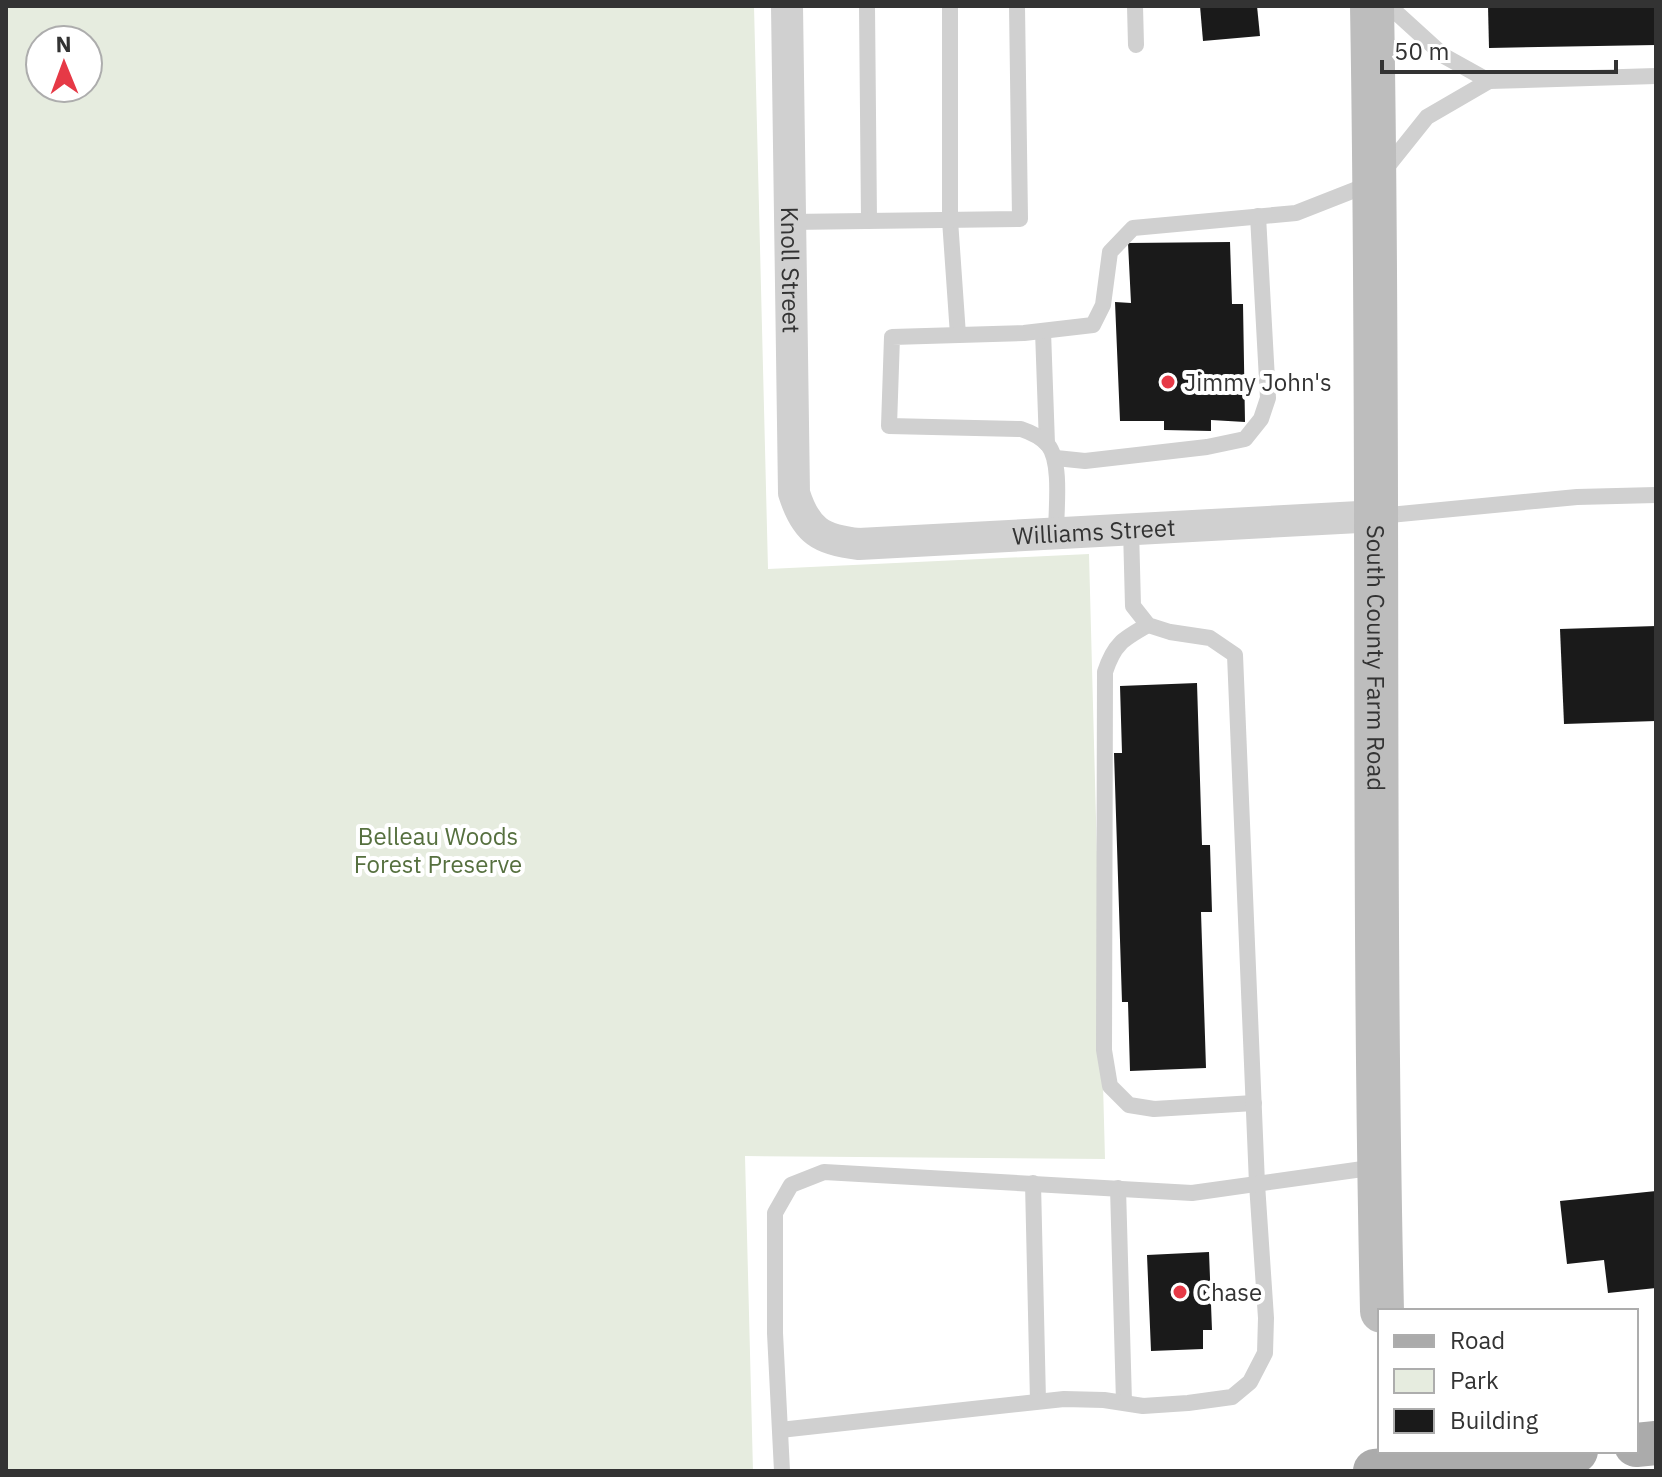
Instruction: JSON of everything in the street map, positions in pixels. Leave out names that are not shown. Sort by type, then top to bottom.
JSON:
[{"type":"main road","name":"South County Farm Road","points":[[1372,6],[1382,1309]]},
{"type":"main road","points":[[1387,1464],[1547,1453]]},
{"type":"street","name":"Knoll Street","points":[[787,6],[794,493],[801,515],[812,529]]},
{"type":"street","name":"Williams Street","points":[[812,529],[834,541],[859,544],[1378,516]]},
{"type":"lane","points":[[867,6],[869,221]]},
{"type":"lane","points":[[950,6],[950,220],[958,335]]},
{"type":"lane","points":[[790,222],[1020,219],[1017,6]]},
{"type":"lane","points":[[1135,6],[1136,45]]},
{"type":"lane","points":[[1389,6],[1444,56],[1489,81]]},
{"type":"lane","points":[[1258,216],[1268,398],[1261,419],[1245,439],[1207,447],[1085,461],[1051,451],[1021,429],[889,426],[892,337],[1043,331],[1093,325],[1103,305],[1110,252],[1133,228],[1258,216],[1296,213],[1375,182],[1427,117],[1489,81],[1656,76]]},
{"type":"lane","points":[[1043,331],[1056,533]]},
{"type":"lane","points":[[1378,516],[1577,497],[1656,495]]},
{"type":"lane","points":[[780,1430],[1038,1401],[1085,1398],[1158,1405],[1232,1397],[1250,1382],[1265,1353],[1266,1318],[1257,1184],[1235,655],[1210,638],[1148,625],[1133,606],[1131,529]]},
{"type":"lane","points":[[1148,625],[1125,638],[1111,652],[1105,672],[1104,1050],[1110,1086],[1129,1105],[1154,1109],[1254,1103]]},
{"type":"lane","points":[[782,1471],[775,1333],[775,1213],[791,1185],[824,1172],[1192,1193],[1379,1167]]},
{"type":"lane","points":[[1033,1183],[1038,1401]]},
{"type":"lane","points":[[1118,1188],[1124,1402]]},
{"type":"green space","name":"Belleau Woods Forest Preserve","points":[[6,6],[754,6],[768,569],[1089,554],[1105,1159],[745,1156],[753,1471],[6,1471]]},
{"type":"building","points":[[1200,6],[1257,6],[1260,36],[1203,41]]},
{"type":"building","points":[[1488,6],[1656,6],[1656,45],[1489,48]]},
{"type":"building","points":[[1230,242],[1232,304],[1243,304],[1245,422],[1211,420],[1211,431],[1164,430],[1164,421],[1120,421],[1115,302],[1131,303],[1128,243]]},
{"type":"building","points":[[1656,626],[1656,721],[1564,724],[1560,629]]},
{"type":"building","points":[[1197,683],[1202,845],[1210,845],[1212,912],[1201,912],[1206,1068],[1130,1071],[1128,1002],[1122,1002],[1114,753],[1122,753],[1120,686]]},
{"type":"building","points":[[1656,1191],[1656,1288],[1608,1293],[1604,1260],[1567,1264],[1560,1201]]},
{"type":"building","name":"Chase","points":[[1209,1252],[1212,1330],[1203,1330],[1203,1349],[1151,1351],[1147,1255]]},
{"type":"place","name":"Jimmy John's","points":[[1168,382]]},
{"type":"place","name":"Chase","points":[[1180,1292]]}]
